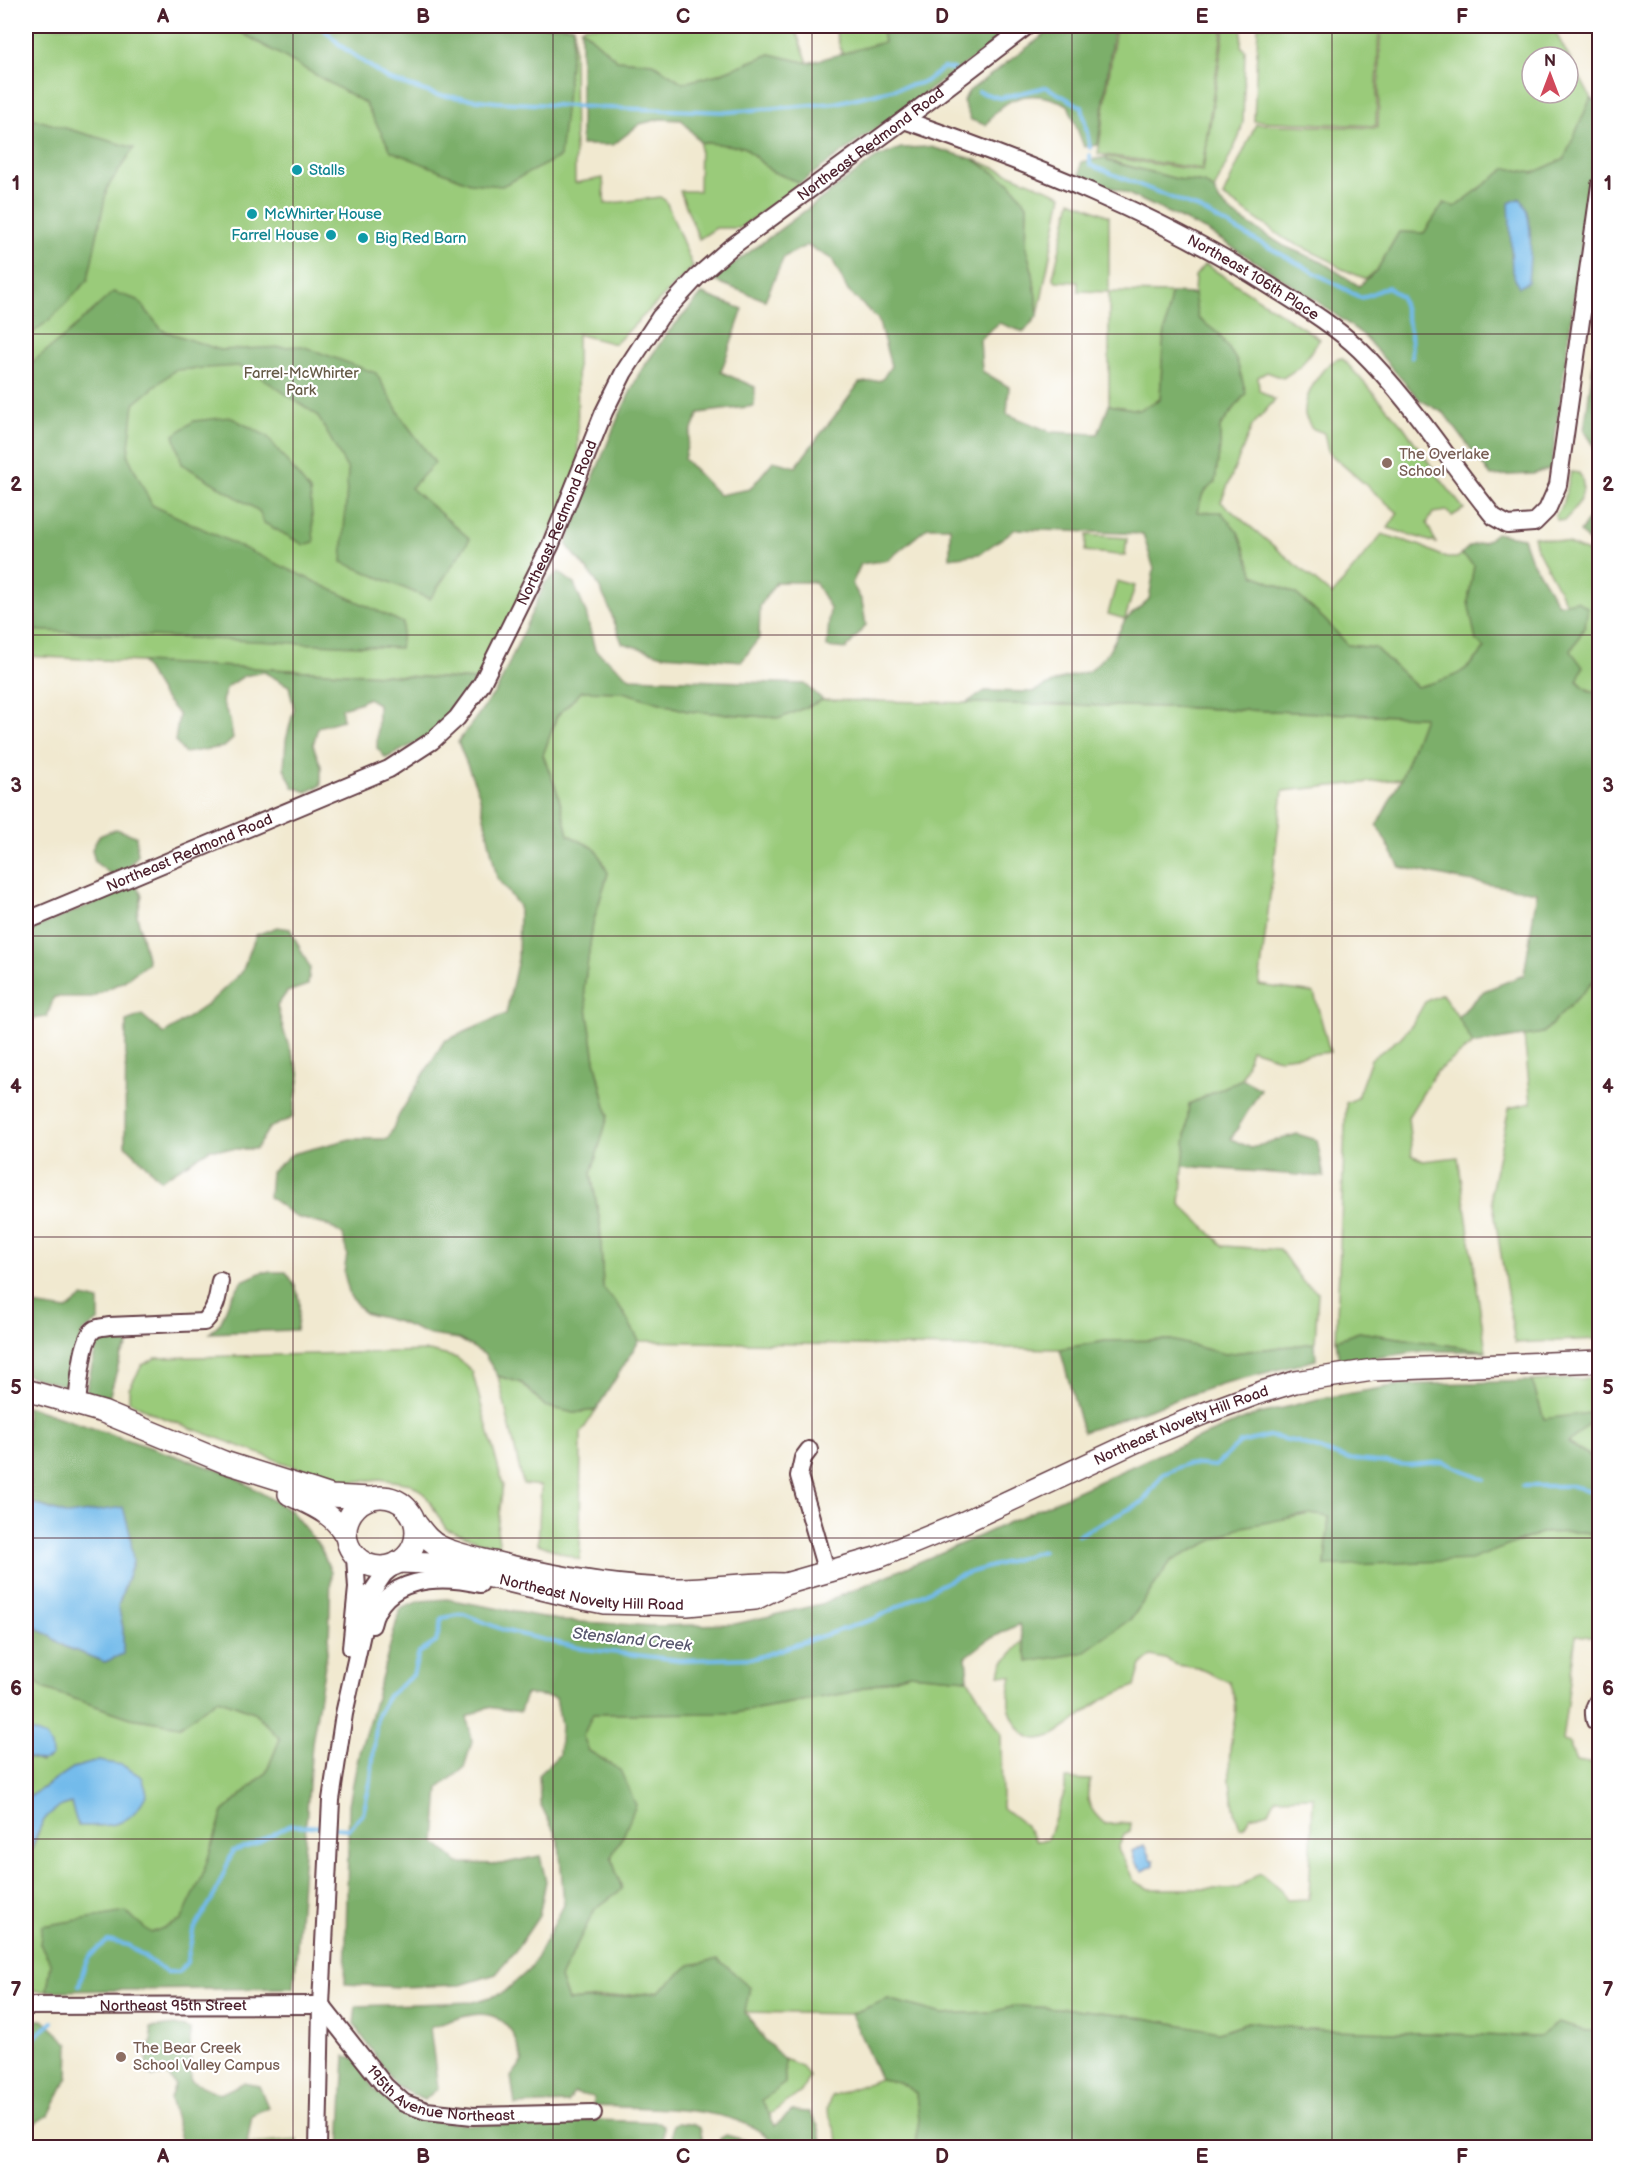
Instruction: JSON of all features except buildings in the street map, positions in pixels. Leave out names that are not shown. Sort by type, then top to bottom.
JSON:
[{"type":"main road","name":"Northeast Novelty Hill Road","points":[[398,1563],[433,1563],[604,1603],[687,1605],[755,1599],[785,1584],[879,1557],[952,1527],[1174,1426],[1252,1395],[1284,1385],[1373,1370],[1599,1361]]},
{"type":"main road","points":[[26,1390],[106,1413],[224,1461],[331,1496],[393,1498],[410,1512],[415,1522],[415,1541],[411,1551],[398,1563],[386,1567],[364,1564],[348,1547],[340,1525],[324,1511],[224,1461]]},
{"type":"main road","points":[[345,1535],[346,1523],[351,1512],[360,1503],[371,1498]]},
{"type":"main road","name":"Northeast Novelty Hill Road","points":[[415,1522],[439,1547],[548,1574],[603,1583],[679,1589],[755,1582],[785,1584]]},
{"type":"street","name":"Northeast Redmond Road","points":[[26,921],[389,769],[441,733],[457,718],[480,685],[551,544],[604,412],[624,372],[660,317],[697,277],[730,248],[1027,26]]},
{"type":"street","name":"Northeast 106th Place","points":[[904,120],[1005,156],[1174,229],[1238,265],[1293,300],[1339,331],[1361,350],[1394,388],[1494,517],[1508,525],[1534,523],[1547,510],[1558,485],[1599,185]]},
{"type":"street","points":[[76,1404],[85,1346],[89,1335],[95,1329],[109,1326],[204,1322],[212,1315],[217,1302],[220,1281]]},
{"type":"street","points":[[809,1450],[803,1458],[800,1476],[827,1573]]},
{"type":"street","points":[[318,2148],[321,2005],[331,1800],[344,1714],[357,1588],[355,1557]]},
{"type":"street","points":[[344,1714],[371,1593],[384,1574],[398,1563]]},
{"type":"street","points":[[344,1714],[356,1685],[376,1610],[392,1592],[401,1586],[415,1582],[455,1580],[535,1595],[579,1598]]},
{"type":"street","points":[[1599,1699],[1593,1712],[1595,1721],[1599,1724]]},
{"type":"street","name":"Northeast 95th Street","points":[[26,2006],[321,2005]]},
{"type":"street","name":"195th Avenue Northeast","points":[[321,2005],[385,2086],[404,2103],[426,2111],[473,2116],[594,2113]]},
{"type":"green space","name":"Farrel-McWhirter Park","points":[[26,26],[574,26],[575,183],[603,178],[605,204],[660,197],[666,201],[693,267],[615,344],[577,334],[578,474],[481,680],[26,656]]},
{"type":"green space","points":[[235,26],[574,26],[560,157],[502,186],[470,183],[391,151],[365,103],[235,29]]},
{"type":"green space","points":[[585,26],[794,26],[808,63],[770,54],[719,74],[683,83],[652,63],[617,60],[581,28]]},
{"type":"green space","points":[[834,26],[881,26],[885,42],[842,54]]},
{"type":"green space","points":[[881,26],[1018,26],[800,183],[771,171],[744,147],[700,142],[682,120],[660,119],[640,124],[613,145],[581,145],[581,28],[617,60],[652,63],[683,83],[719,74],[770,54],[808,63],[884,42]]},
{"type":"green space","points":[[1056,26],[1114,26],[1098,145],[1084,147],[1068,105],[1044,97],[1022,97],[1012,100],[994,114],[986,125],[971,120],[963,101],[969,91]]},
{"type":"green space","points":[[1116,26],[1223,26],[1202,169],[1098,154]]},
{"type":"green space","points":[[1225,26],[1242,26],[1241,46],[1245,50],[1243,122],[1239,137],[1214,190],[1204,183],[1177,179],[1107,160],[1107,157],[1203,171]]},
{"type":"green space","points":[[1258,26],[1379,26],[1376,126],[1254,121]]},
{"type":"green space","points":[[1381,26],[1552,26],[1562,45],[1520,45],[1520,105],[1580,105],[1580,78],[1591,98],[1564,159],[1533,173],[1507,168],[1455,207],[1444,203],[1424,233],[1399,232],[1377,270],[1366,279],[1285,239],[1223,196],[1256,124],[1378,128]]},
{"type":"green space","points":[[1591,98],[1599,104],[1599,141],[1591,172],[1551,469],[1533,474],[1491,476],[1444,413],[1420,400],[1363,335],[1314,299],[1207,231],[1126,193],[1080,175],[1081,162],[1107,157],[1107,161],[1177,179],[1204,183],[1214,190],[1220,202],[1234,215],[1284,246],[1322,262],[1359,286],[1377,270],[1399,232],[1424,233],[1444,203],[1455,207],[1507,168],[1533,173],[1564,159]]},
{"type":"green space","points":[[34,119],[134,148],[107,188],[88,280],[53,317],[26,338],[26,121]]},
{"type":"green space","points":[[700,142],[744,147],[771,171],[800,183],[740,228],[716,228],[699,239],[680,191],[699,191]]},
{"type":"green space","points":[[931,147],[973,159],[1010,183],[1027,205],[1026,248],[1033,274],[1038,315],[1024,332],[999,323],[980,339],[982,371],[1009,387],[1007,414],[1051,432],[1098,434],[1109,405],[1139,410],[1160,400],[1163,345],[1171,293],[1194,294],[1198,318],[1219,334],[1237,361],[1246,393],[1220,427],[1220,447],[1215,482],[1203,493],[1197,512],[1221,512],[1238,532],[1254,575],[1296,594],[1348,645],[1375,648],[1417,687],[1463,671],[1485,648],[1476,641],[1468,602],[1474,565],[1461,554],[1470,546],[1485,542],[1496,533],[1523,538],[1530,558],[1558,604],[1577,601],[1588,608],[1585,626],[1571,651],[1583,667],[1577,681],[1590,692],[1599,692],[1599,980],[1595,980],[1543,1033],[1473,1044],[1458,1017],[1484,991],[1524,975],[1537,892],[1400,867],[1377,825],[1401,779],[1424,717],[1170,707],[966,703],[985,691],[1032,692],[1064,678],[1090,671],[1109,651],[1125,620],[1149,599],[1154,569],[1143,534],[1016,529],[979,554],[950,558],[950,527],[928,527],[888,560],[861,564],[852,584],[862,601],[866,625],[846,649],[827,647],[830,608],[815,582],[776,582],[760,606],[759,638],[742,661],[663,655],[622,643],[596,581],[566,544],[618,418],[639,374],[666,335],[702,294],[743,309],[721,372],[755,387],[754,406],[699,413],[690,434],[684,459],[719,495],[750,489],[773,461],[796,467],[859,383],[882,380],[891,366],[878,319],[848,291],[832,259],[807,245],[784,257],[765,300],[712,280],[876,158],[901,148]]},
{"type":"green space","points":[[973,159],[1062,195],[1038,315],[1033,274],[1026,248],[1027,205],[1010,183]]},
{"type":"green space","points":[[1071,200],[1109,216],[1109,292],[1078,291],[1078,282],[1056,281],[1053,277]]},
{"type":"green space","points":[[1205,264],[1320,339],[1300,367],[1283,378],[1267,372],[1258,377],[1259,390],[1275,400],[1252,426],[1221,502],[1332,595],[1382,534],[1421,546],[1446,558],[1457,558],[1461,554],[1474,565],[1468,602],[1485,648],[1463,671],[1448,679],[1417,687],[1375,648],[1348,645],[1296,594],[1254,575],[1238,532],[1197,512],[1203,493],[1215,481],[1220,447],[1220,427],[1246,393],[1230,350],[1217,334],[1198,318],[1194,294],[1195,276]]},
{"type":"green space","points":[[113,292],[138,300],[162,330],[220,350],[302,346],[376,373],[402,418],[435,463],[411,488],[470,539],[430,599],[342,562],[348,470],[317,415],[254,373],[238,366],[175,370],[134,404],[128,456],[152,505],[403,623],[400,648],[26,630],[26,367],[65,336]]},
{"type":"green space","points":[[1109,292],[1171,293],[1163,345],[1160,399],[1139,410],[1109,405]]},
{"type":"green space","points":[[1599,322],[1600,468],[1593,444],[1584,430]]},
{"type":"green space","points":[[1342,358],[1403,426],[1464,509],[1452,516],[1446,511],[1433,513],[1427,523],[1436,543],[1388,528],[1398,513],[1328,452],[1324,433],[1311,428],[1305,415],[1307,398],[1321,372]]},
{"type":"green space","points":[[230,417],[267,436],[310,491],[314,542],[304,545],[264,523],[259,511],[182,464],[174,435],[194,421]]},
{"type":"green space","points":[[1571,472],[1579,473],[1582,479],[1580,499],[1564,521],[1557,520],[1555,516],[1564,502]]},
{"type":"green space","points":[[1599,492],[1599,546],[1588,541],[1580,532],[1595,509]]},
{"type":"green space","points":[[1087,535],[1127,538],[1125,556],[1085,551]]},
{"type":"green space","points":[[1533,536],[1566,543],[1599,557],[1599,692],[1585,688],[1575,672],[1571,651],[1585,626],[1577,601],[1566,603],[1535,545]]},
{"type":"green space","points":[[559,572],[574,584],[586,613],[595,650],[630,678],[805,684],[823,700],[781,718],[687,711],[623,692],[582,691],[557,716],[543,755],[558,794],[568,835],[596,849],[608,873],[593,923],[584,988],[595,1060],[608,1116],[591,1174],[600,1222],[603,1288],[622,1310],[639,1341],[596,1410],[574,1413],[545,1406],[522,1383],[498,1376],[484,1354],[459,1339],[430,1335],[399,1322],[364,1313],[350,1296],[344,1273],[347,1254],[343,1235],[329,1226],[296,1217],[269,1197],[271,1172],[292,1154],[350,1139],[388,1139],[399,1115],[444,1041],[506,1014],[518,959],[519,906],[497,878],[479,794],[458,742],[498,688],[545,583]]},
{"type":"green space","points":[[1117,581],[1135,586],[1125,619],[1108,614]]},
{"type":"green space","points":[[142,662],[475,680],[465,698],[428,737],[386,758],[377,748],[378,704],[368,698],[341,708],[343,720],[318,727],[313,745],[321,766],[321,785],[307,792],[293,787],[284,768],[286,740],[294,709],[289,686],[264,672],[244,676],[227,687],[222,701],[230,720],[233,739],[224,747],[184,753],[175,741],[179,715],[162,695]]},
{"type":"green space","points":[[582,691],[623,692],[687,711],[780,718],[823,700],[1170,707],[1424,717],[1401,779],[1283,791],[1259,985],[1314,993],[1330,1052],[1279,1058],[1251,1049],[1242,1079],[1189,1104],[1180,1204],[1224,1246],[1280,1250],[1303,1282],[1318,1292],[1315,1343],[1225,1354],[1171,1340],[1105,1341],[1060,1349],[639,1341],[622,1310],[603,1288],[600,1222],[591,1174],[608,1116],[595,1060],[584,988],[593,923],[608,873],[596,849],[568,835],[558,794],[543,755],[557,716]]},
{"type":"green space","points":[[116,829],[136,836],[138,855],[128,868],[112,875],[95,862],[92,849],[99,836]]},
{"type":"green space","points":[[136,885],[142,895],[137,915],[148,963],[124,981],[91,997],[54,997],[47,1017],[30,1019],[26,1014],[26,932]]},
{"type":"green space","points":[[277,927],[290,929],[310,968],[308,985],[287,992],[277,1006],[300,1075],[292,1118],[269,1128],[256,1149],[210,1149],[161,1180],[125,1145],[126,1021],[142,1015],[164,1034],[208,1004],[242,972],[256,935]]},
{"type":"green space","points":[[1595,980],[1599,980],[1599,1339],[1515,1343],[1491,1192],[1509,1108],[1531,1103],[1524,1036],[1543,1033]]},
{"type":"green space","points":[[1442,994],[1473,1044],[1436,1072],[1408,1117],[1412,1155],[1423,1161],[1458,1157],[1486,1351],[1359,1332],[1336,1340],[1346,1103],[1357,1098],[1371,1059],[1400,1038],[1412,1025],[1425,1002]]},
{"type":"green space","points":[[1242,1079],[1261,1089],[1231,1139],[1251,1148],[1297,1134],[1317,1140],[1324,1177],[1183,1166],[1189,1104]]},
{"type":"green space","points":[[262,1272],[286,1272],[291,1279],[299,1300],[296,1330],[210,1333],[221,1322],[229,1301],[242,1281]]},
{"type":"green space","points":[[83,1297],[99,1301],[99,1320],[82,1333],[70,1387],[26,1375],[26,1304],[67,1310]]},
{"type":"green space","points":[[1359,1332],[1486,1351],[1423,1351],[1339,1363],[1336,1340]]},
{"type":"green space","points":[[124,1334],[128,1346],[121,1356],[109,1398],[86,1391],[98,1340],[107,1335]]},
{"type":"green space","points":[[1171,1340],[1225,1354],[1315,1343],[1316,1360],[1221,1384],[1083,1432],[1060,1349],[1105,1341]]},
{"type":"green space","points":[[429,1351],[457,1358],[472,1371],[503,1485],[497,1530],[500,1547],[446,1529],[425,1494],[411,1484],[380,1479],[349,1482],[327,1479],[156,1415],[129,1401],[129,1389],[142,1365],[156,1358]]},
{"type":"green space","points":[[498,1376],[522,1383],[545,1406],[574,1413],[596,1410],[581,1433],[580,1560],[538,1544],[541,1486],[523,1484]]},
{"type":"green space","points":[[1599,1378],[1599,1461],[1568,1443],[1591,1421],[1544,1419],[1532,1381]]},
{"type":"green space","points":[[1532,1381],[1544,1419],[1589,1413],[1592,1421],[1568,1443],[1599,1461],[1599,1538],[1582,1532],[1541,1533],[1471,1560],[1325,1566],[1329,1517],[1309,1514],[1238,1528],[1171,1561],[1132,1618],[1082,1653],[1028,1662],[1019,1624],[988,1640],[966,1657],[968,1679],[909,1674],[847,1693],[734,1713],[593,1714],[583,1736],[589,1751],[620,1770],[636,1805],[611,1857],[622,1889],[595,1909],[560,1978],[568,2001],[658,1992],[690,1965],[718,1959],[750,1987],[745,2012],[765,2040],[784,2059],[785,2083],[762,2100],[775,2126],[792,2111],[809,2112],[818,2126],[824,2147],[776,2147],[764,2134],[747,2124],[727,2117],[658,2108],[593,2106],[593,2097],[574,2093],[567,2103],[515,2105],[511,2077],[523,2061],[513,2034],[505,2024],[496,2017],[486,2015],[475,2014],[430,2028],[438,2088],[424,2100],[396,2086],[354,2024],[356,2006],[474,2002],[503,1993],[531,1968],[564,1905],[559,1842],[540,1803],[539,1774],[559,1755],[561,1725],[556,1698],[526,1694],[520,1712],[488,1707],[467,1717],[472,1741],[464,1768],[439,1788],[435,1842],[458,1863],[501,1864],[540,1856],[546,1881],[539,1916],[496,1974],[461,1985],[399,1987],[345,1984],[349,1804],[359,1753],[400,1609],[420,1601],[447,1599],[564,1621],[653,1626],[735,1624],[821,1604],[970,1540],[1159,1454],[1252,1416],[1318,1399],[1399,1385]]},
{"type":"green space","points":[[26,1406],[230,1474],[291,1511],[320,1547],[331,1572],[329,1641],[312,1743],[294,1988],[47,1991],[51,1963],[40,1944],[42,1926],[126,1912],[151,1933],[181,1921],[202,1877],[223,1812],[266,1773],[280,1739],[254,1712],[218,1699],[180,1726],[131,1718],[45,1689],[26,1674],[26,1620],[66,1647],[105,1662],[122,1654],[123,1628],[118,1606],[133,1562],[68,1515],[26,1501]]},
{"type":"green space","points":[[1309,1514],[1329,1516],[1325,1566],[1519,1542],[1541,1533],[1582,1532],[1599,1538],[1599,1638],[1576,1635],[1562,1741],[1569,1743],[1576,1761],[1599,1765],[1599,2031],[1587,2031],[1558,2023],[1539,2037],[1304,2029],[1248,2022],[1219,2032],[1134,2016],[1074,2009],[1015,2006],[992,2012],[942,2014],[888,1999],[851,2014],[745,2012],[690,1965],[658,1992],[568,2001],[560,1978],[595,1909],[622,1889],[611,1857],[624,1834],[620,1770],[589,1751],[583,1736],[593,1714],[734,1713],[847,1693],[909,1674],[968,1679],[1001,1733],[1002,1807],[1025,1825],[1036,1841],[1047,1840],[1065,1791],[1065,1779],[1091,1780],[1088,1793],[1089,1804],[1100,1819],[1105,1824],[1131,1823],[1130,1832],[1124,1835],[1118,1848],[1134,1881],[1149,1889],[1226,1889],[1238,1888],[1260,1873],[1281,1890],[1286,1900],[1309,1899],[1313,1797],[1276,1798],[1269,1812],[1250,1817],[1244,1827],[1240,1828],[1232,1799],[1229,1770],[1236,1709],[1229,1682],[1198,1668],[1177,1665],[1151,1656],[1141,1665],[1135,1686],[1101,1701],[1061,1731],[1050,1737],[1039,1739],[1028,1737],[1019,1728],[1011,1715],[1009,1703],[1012,1676],[999,1675],[1004,1662],[1023,1641],[1028,1662],[1132,1618],[1171,1561],[1238,1527]]},
{"type":"green space","points":[[26,1674],[46,1689],[131,1718],[180,1726],[218,1699],[254,1712],[280,1739],[266,1773],[223,1812],[202,1878],[181,1921],[151,1933],[40,1944],[51,1963],[47,1991],[26,1991],[26,1865],[44,1818],[55,1808],[71,1803],[79,1826],[73,1768],[30,1796],[26,1796],[26,1757],[41,1762],[30,1731],[26,1729]]},
{"type":"green space","points":[[888,1999],[942,2014],[992,2012],[1015,2006],[1074,2009],[1134,2016],[1219,2032],[1248,2022],[1304,2029],[1539,2037],[1558,2023],[1587,2031],[1599,2031],[1599,2147],[908,2147],[915,2144],[919,2120],[916,2093],[899,2082],[880,2079],[851,2014]]},
{"type":"green space","points":[[26,2020],[43,2020],[69,2044],[68,2077],[49,2115],[26,2129]]},
{"type":"green space","points":[[175,2025],[190,2030],[191,2081],[220,2094],[243,2083],[259,2086],[268,2107],[252,2115],[247,2144],[183,2147],[170,2098],[175,2085],[168,2075],[153,2077],[146,2072],[147,2048],[152,2042],[151,2028]]},
{"type":"green space","points":[[345,2056],[355,2058],[374,2089],[405,2113],[441,2122],[473,2125],[593,2120],[658,2122],[664,2126],[663,2147],[340,2148]]},
{"type":"green space","points":[[784,2059],[802,2066],[809,2077],[801,2092],[769,2115],[761,2100],[785,2083]]},
{"type":"green space","points":[[880,2079],[899,2082],[916,2093],[919,2120],[915,2144],[908,2147],[841,2147],[827,2109],[831,2096]]},
{"type":"green space","points":[[677,2123],[692,2124],[700,2128],[704,2147],[672,2146],[673,2126]]},
{"type":"green space","points":[[726,2135],[751,2142],[756,2147],[716,2147],[719,2139]]},
{"type":"green space","points":[[298,2140],[298,2147],[204,2148]]},
{"type":"water","points":[[1520,198],[1528,216],[1530,250],[1528,282],[1519,287],[1512,272],[1509,203]]},
{"type":"water","points":[[26,1501],[68,1515],[123,1507],[130,1533],[133,1562],[118,1606],[123,1628],[123,1654],[105,1662],[66,1647],[26,1620]]},
{"type":"water","points":[[26,1729],[46,1737],[51,1746],[52,1756],[43,1761],[26,1757]]},
{"type":"water","points":[[98,1761],[122,1765],[142,1777],[147,1793],[141,1804],[127,1819],[101,1826],[78,1826],[71,1803],[60,1807],[51,1812],[40,1826],[26,1865],[26,1796],[31,1796],[73,1768]]},
{"type":"water","points":[[1144,1845],[1151,1860],[1154,1860],[1154,1865],[1143,1871],[1135,1862],[1132,1851]]},
{"type":"waterway","points":[[321,26],[341,46],[388,79],[437,95],[496,102],[729,112],[835,103],[925,82],[943,68],[953,69]]},
{"type":"waterway","points":[[979,92],[1000,98],[1046,87],[1082,107],[1090,148]]},
{"type":"waterway","points":[[1090,155],[1090,165],[1197,208],[1361,298],[1388,287],[1401,297],[1411,334],[1412,357]]},
{"type":"waterway","name":"Stensland Creek","points":[[1078,1535],[1143,1502],[1163,1474],[1186,1464],[1215,1466],[1240,1443],[1269,1436],[1298,1442],[1347,1459],[1408,1465],[1443,1462],[1485,1479]]},
{"type":"waterway","name":"Stensland Creek","points":[[1522,1486],[1572,1486],[1600,1493]]},
{"type":"waterway","name":"Stensland Creek","points":[[335,1828],[349,1829],[363,1814],[371,1779],[377,1716],[388,1696],[413,1675],[419,1653],[436,1642],[442,1618],[464,1614],[506,1631],[584,1649],[680,1660],[755,1658],[874,1619],[958,1576],[1043,1551]]},
{"type":"waterway","name":"Stensland Creek","points":[[79,1986],[88,1960],[108,1941],[128,1945],[166,1972],[179,1972],[187,1962],[193,1931],[215,1894],[233,1851],[253,1845],[290,1825],[324,1827]]},
{"type":"waterway","name":"Stensland Creek","points":[[26,2056],[36,2036],[53,2022]]},
{"type":"place","name":"Stalls","points":[[297,170]]},
{"type":"place","name":"McWhirter House","points":[[252,214]]},
{"type":"place","name":"Farrel House","points":[[331,235]]},
{"type":"place","name":"Big Red Barn","points":[[363,238]]},
{"type":"place","name":"The Overlake School","points":[[1387,463]]},
{"type":"place","name":"The Bear Creek School Valley Campus","points":[[121,2057]]}]
